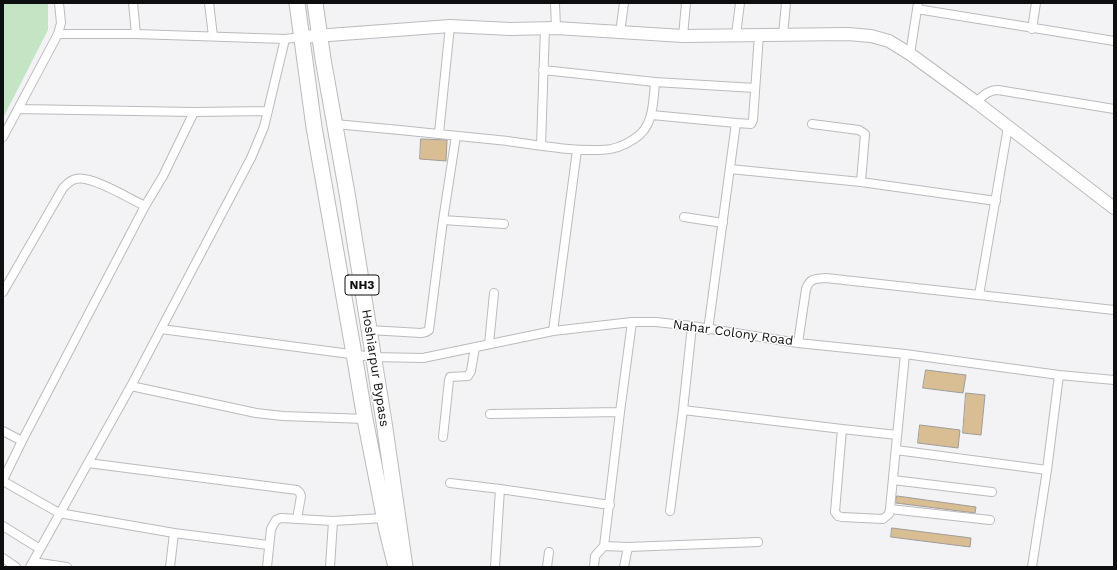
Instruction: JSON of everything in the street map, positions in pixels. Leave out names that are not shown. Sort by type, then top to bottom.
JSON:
[{"type":"highway","name":"NH3","points":[[297,3],[314,126],[364,419],[384,518],[396,567]]},
{"type":"highway","name":"Hoshiarpur Bypass","points":[[315,3],[319,35],[348,193],[405,567]]},
{"type":"street","points":[[3,137],[58,34],[61,23],[59,3]]},
{"type":"street","points":[[134,3],[136,34]]},
{"type":"street","points":[[209,3],[213,36]]},
{"type":"street","points":[[541,145],[543,70],[556,3]]},
{"type":"street","points":[[620,33],[624,3]]},
{"type":"street","points":[[683,36],[686,3]]},
{"type":"street","points":[[736,35],[740,3]]},
{"type":"street","points":[[783,34],[786,3]]},
{"type":"street","points":[[1032,29],[1036,3]]},
{"type":"street","points":[[910,54],[918,6],[1032,29],[1114,41]]},
{"type":"street","points":[[58,34],[136,34],[285,39],[319,35],[450,26],[510,29],[551,28],[683,36],[783,34],[848,34],[871,36],[889,42],[910,54],[976,102],[1114,208]]},
{"type":"street","points":[[439,133],[450,26]]},
{"type":"street","points":[[652,115],[748,124],[752,122],[759,35]]},
{"type":"street","points":[[67,567],[31,564],[131,386],[251,158],[261,134],[268,111],[285,39]]},
{"type":"street","points":[[543,70],[655,82],[755,88]]},
{"type":"street","points":[[335,124],[439,133],[577,150],[601,150],[624,145],[636,139],[644,130],[652,115],[655,82]]},
{"type":"street","points":[[976,102],[986,93],[992,90],[998,90],[1114,110]]},
{"type":"street","points":[[18,109],[194,112],[268,111]]},
{"type":"street","points":[[194,112],[163,176],[145,206],[3,480],[59,513],[174,533],[268,545]]},
{"type":"street","points":[[708,330],[736,123]]},
{"type":"street","points":[[812,124],[859,130],[864,132],[861,182]]},
{"type":"street","points":[[979,295],[1008,128]]},
{"type":"street","points":[[369,330],[421,333],[429,330],[443,220],[456,136]]},
{"type":"street","points":[[554,331],[577,150]]},
{"type":"street","points":[[730,169],[861,182],[996,201]]},
{"type":"street","points":[[3,292],[63,188],[69,182],[76,178],[93,180],[145,206]]},
{"type":"street","points":[[684,217],[723,223]]},
{"type":"street","points":[[443,220],[504,224]]},
{"type":"street","points":[[798,343],[806,289],[808,283],[814,279],[826,278],[1114,310]]},
{"type":"street","points":[[489,344],[494,293]]},
{"type":"street","points":[[594,567],[596,556],[604,546],[632,322]]},
{"type":"street","name":"Nahar Colony Road","points":[[161,329],[373,357],[423,358],[554,331],[632,322],[656,322],[692,326],[708,330],[798,343],[905,354],[1059,375],[1114,380]]},
{"type":"street","points":[[670,511],[692,326]]},
{"type":"street","points":[[443,437],[450,377],[468,376],[471,370],[475,347]]},
{"type":"street","points":[[842,429],[835,512],[838,516],[842,517],[882,519],[889,514],[890,509],[905,354]]},
{"type":"street","points":[[1032,567],[1047,470],[1059,375]]},
{"type":"street","points":[[131,386],[256,413],[283,416],[364,419]]},
{"type":"street","points":[[683,410],[897,435]]},
{"type":"street","points":[[490,414],[620,412]]},
{"type":"street","points":[[3,431],[22,441]]},
{"type":"street","points":[[896,450],[1047,470]]},
{"type":"street","points":[[88,462],[297,490],[301,496],[298,519]]},
{"type":"street","points":[[893,480],[992,492]]},
{"type":"street","points":[[450,483],[610,505]]},
{"type":"street","points":[[495,567],[500,489]]},
{"type":"street","points":[[890,509],[990,520]]},
{"type":"street","points":[[267,567],[268,545],[271,529],[276,520],[281,518],[333,520],[384,518]]},
{"type":"street","points":[[330,567],[333,520]]},
{"type":"street","points":[[3,526],[40,549]]},
{"type":"street","points":[[170,567],[174,533]]},
{"type":"street","points":[[604,546],[628,547],[758,542]]},
{"type":"street","points":[[624,567],[628,547]]},
{"type":"street","points":[[547,567],[549,552]]},
{"type":"street","points":[[3,558],[16,567]]},
{"type":"green space","points":[[3,3],[48,3],[48,30],[3,118]]},
{"type":"building","points":[[421,139],[447,140],[446,161],[420,159]]},
{"type":"building","points":[[926,370],[966,375],[963,393],[923,388]]},
{"type":"building","points":[[966,393],[985,395],[981,435],[963,433]]},
{"type":"building","points":[[920,425],[960,430],[958,448],[918,443]]},
{"type":"building","points":[[897,496],[976,507],[975,513],[896,503]]},
{"type":"building","points":[[892,528],[971,538],[970,547],[891,537]]}]
